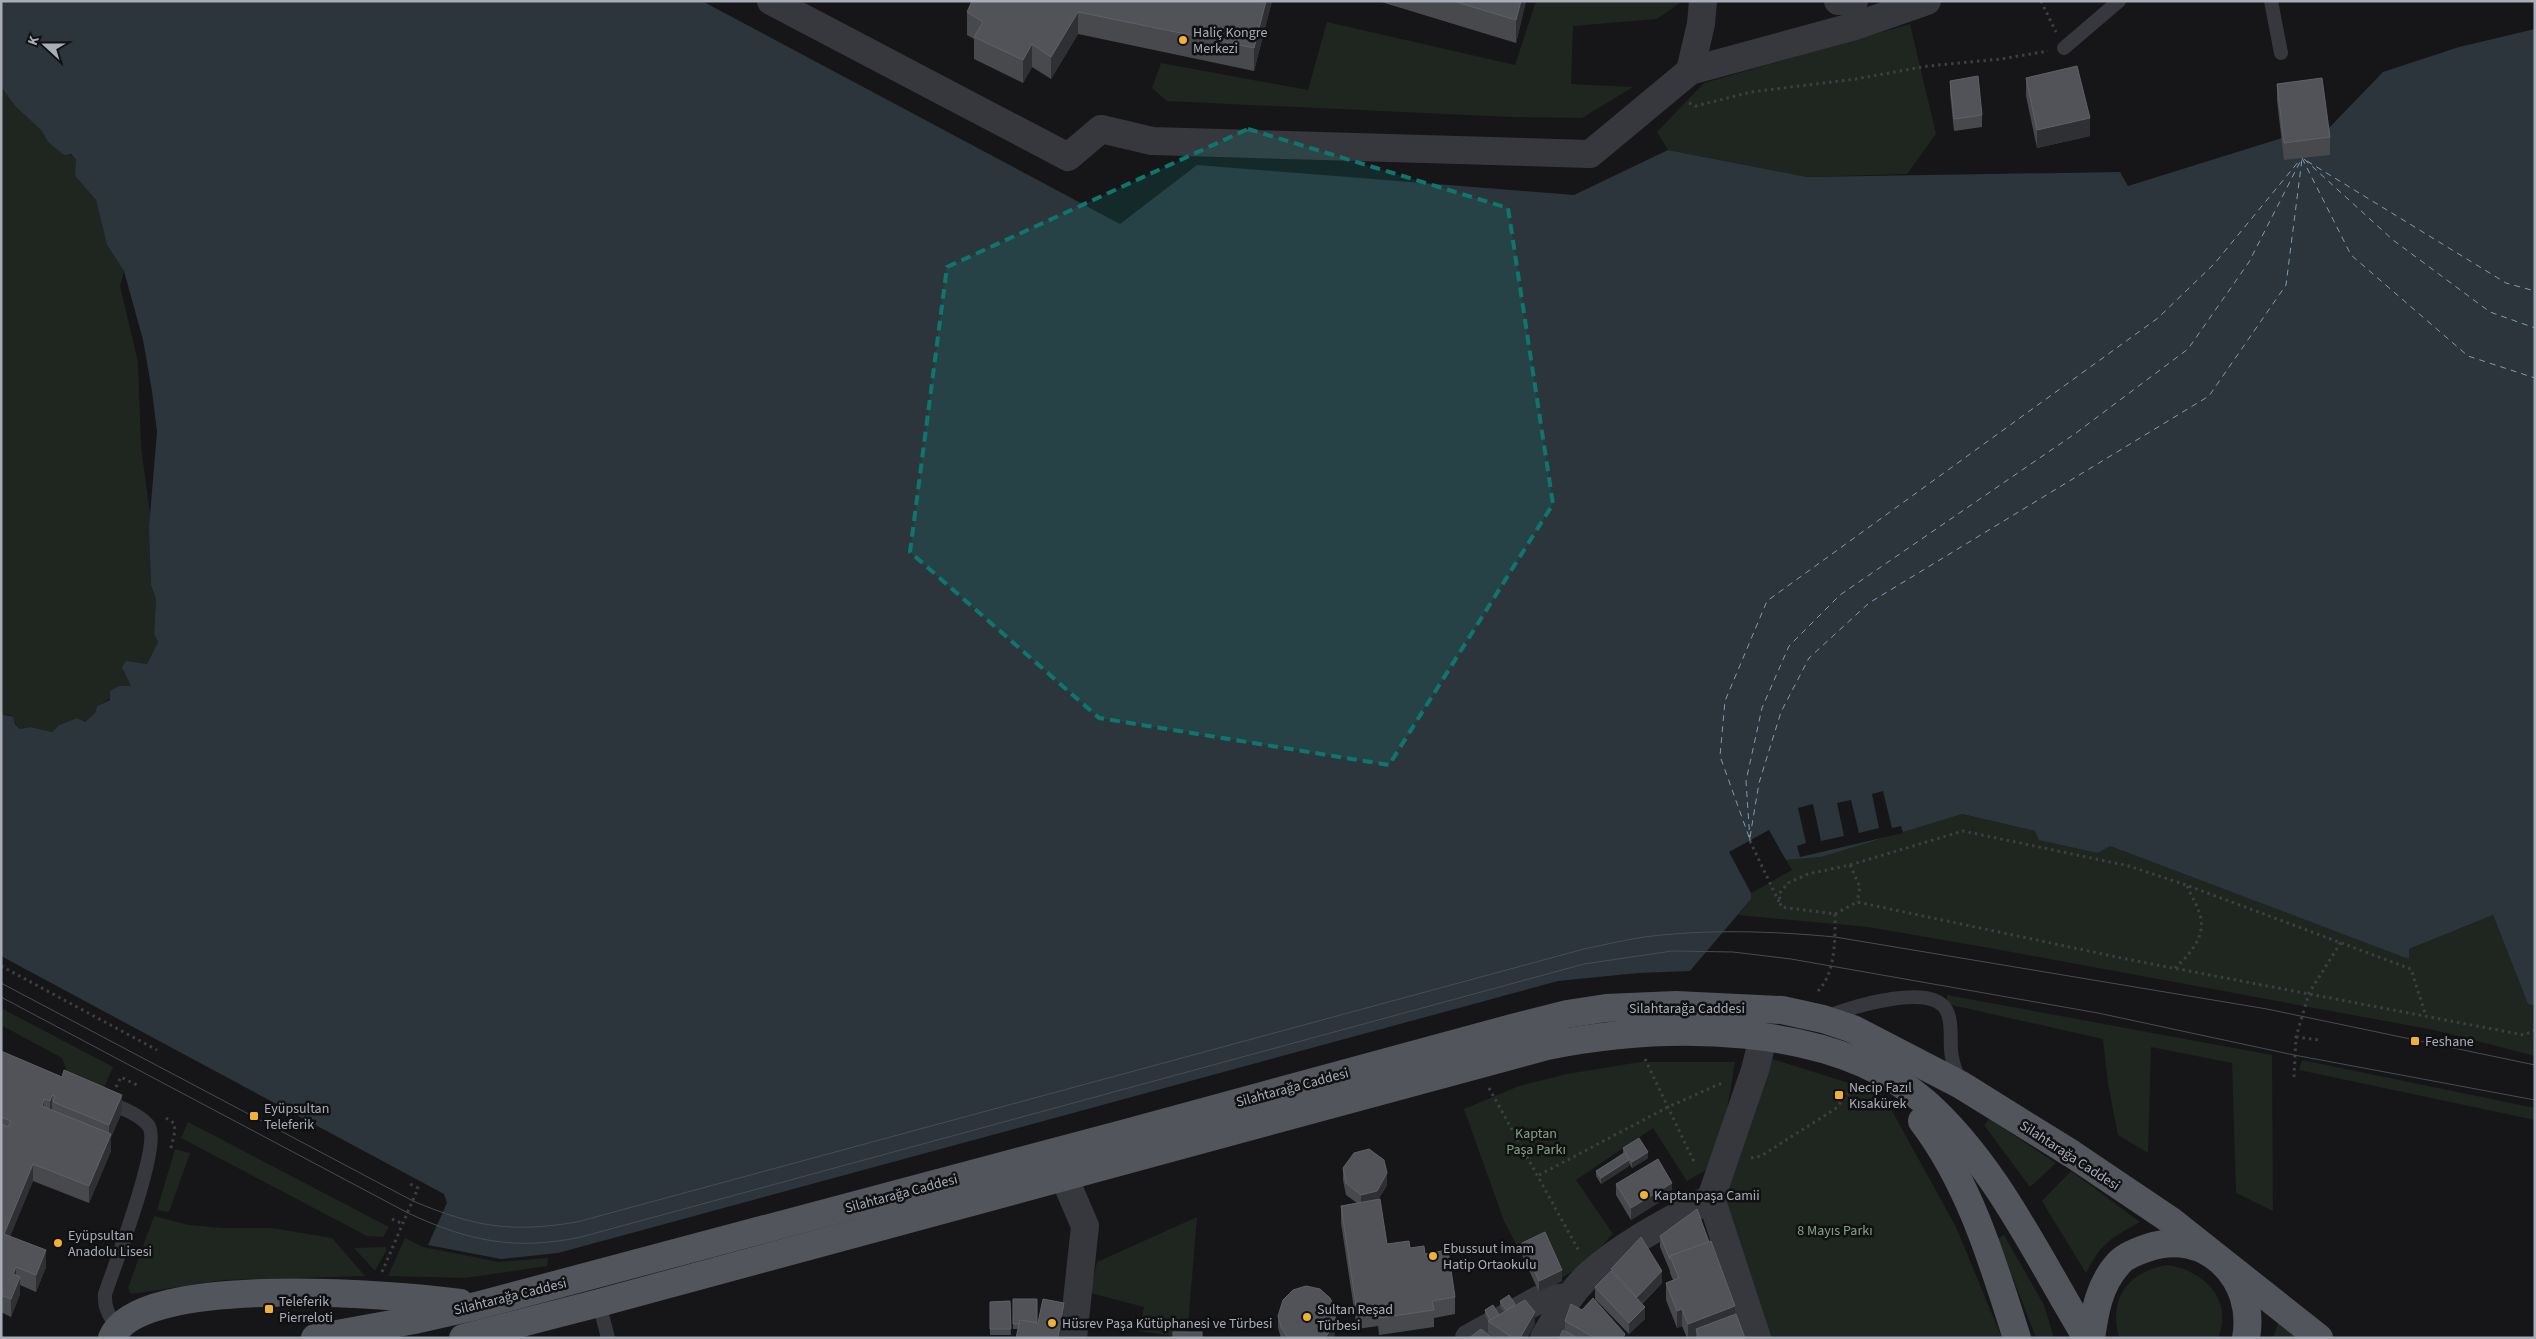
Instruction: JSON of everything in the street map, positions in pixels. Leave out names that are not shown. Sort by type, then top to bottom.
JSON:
[{"type":"main road","name":"Silahtarağa Caddesi","points":[[315,1338],[414,1320],[476,1306],[1117,1136],[1462,1040],[1567,1014],[1606,1008],[1676,1004],[1734,1006],[1810,1016],[1853,1029],[1961,1086],[2072,1154],[2170,1220],[2222,1260]]},
{"type":"main road","name":"Silahtarağa Caddesi","points":[[462,1338],[1579,1040],[1633,1035],[1707,1034],[1763,1038],[1819,1048],[1881,1074],[1924,1102],[1954,1132],[1977,1161],[2029,1238],[2087,1338]]},
{"type":"main road","points":[[1881,1074],[1940,1144],[1953,1166],[1979,1229],[2017,1338]]},
{"type":"main road","points":[[2091,1338],[2096,1306],[2104,1283],[2119,1262],[2138,1251],[2156,1245],[2182,1244],[2222,1260],[2319,1338]]},
{"type":"main road","points":[[2222,1260],[2238,1280],[2244,1293],[2246,1338]]},
{"type":"main road","points":[[115,1333],[142,1312],[185,1300],[275,1292],[376,1295],[476,1306]]},
{"type":"street","points":[[771,1],[1068,157],[1101,129],[1152,141],[1590,154],[1690,71],[1855,26],[1927,1]]},
{"type":"street","points":[[1690,71],[1701,24],[1703,1]]},
{"type":"street","points":[[1838,1],[1854,1]]},
{"type":"street","points":[[1757,1338],[1711,1198],[1755,1070],[1763,1038]]},
{"type":"street","points":[[1064,1177],[1085,1226],[1073,1338]]},
{"type":"street","points":[[1544,1338],[1569,1297],[1590,1273],[1634,1240],[1711,1198]]},
{"type":"street","points":[[1470,1338],[1538,1300],[1569,1297]]},
{"type":"lane","points":[[2064,48],[2119,1]]},
{"type":"lane","points":[[2272,1],[2281,53]]},
{"type":"lane","points":[[1810,1016],[1903,997],[1921,998],[1939,1003],[1948,1013],[1952,1056],[1961,1086]]},
{"type":"lane","points":[[89,1094],[132,1114],[147,1124],[150,1133],[149,1156],[137,1204],[104,1294],[104,1305],[115,1333]]},
{"type":"lane","points":[[599,1303],[608,1338]]},
{"type":"path","points":[[1665,92],[1696,106],[1750,92],[1856,79],[1928,66],[2001,59],[2064,48],[2042,1]]},
{"type":"path","points":[[1781,907],[1779,894],[1788,883],[1808,874],[1850,865],[1963,831],[2128,866],[2186,885],[2411,969],[2426,1016]]},
{"type":"path","points":[[1750,840],[1781,907]]},
{"type":"path","points":[[1850,865],[1860,887],[1857,902]]},
{"type":"path","points":[[2175,968],[2187,956],[2198,940],[2201,920],[2186,885]]},
{"type":"path","points":[[1781,907],[1835,914],[1857,902],[2175,968],[2524,1035],[2535,1030]]},
{"type":"path","points":[[1810,1016],[1828,981],[1835,937],[1835,914]]},
{"type":"path","points":[[2294,1077],[2296,1036],[2309,993],[2341,942]]},
{"type":"path","points":[[1,966],[156,1050]]},
{"type":"path","points":[[1633,1035],[1711,1198]]},
{"type":"path","points":[[2296,1036],[2319,1040]]},
{"type":"path","points":[[1477,1066],[1539,1175],[1590,1273]]},
{"type":"path","points":[[1539,1175],[1668,1107],[1755,1070]]},
{"type":"path","points":[[1724,1164],[1760,1156],[1835,1109],[1881,1074]]},
{"type":"path","points":[[121,1077],[137,1085]]},
{"type":"path","points":[[376,1295],[379,1280],[418,1188],[410,1184]]},
{"type":"path","points":[[392,1219],[403,1224]]},
{"type":"highlighted area","points":[[1248,129],[1508,208],[1553,504],[1389,765],[1099,718],[910,552],[947,267]]},
{"type":"green space","points":[[1536,1],[1681,2],[1657,19],[1573,26],[1571,84],[1633,87],[1582,118],[1510,117],[1167,101],[1152,88],[1161,63],[1308,90],[1327,22],[1515,65]]},
{"type":"green space","points":[[1910,24],[1936,134],[1907,174],[1807,177],[1668,150],[1657,132],[1704,83]]},
{"type":"green space","points":[[1,87],[16,107],[41,130],[48,142],[77,159],[75,176],[96,200],[107,245],[124,271],[120,286],[138,362],[141,447],[150,513],[151,585],[156,599],[154,634],[158,642],[147,664],[135,663],[127,673],[132,686],[97,706],[95,713],[85,722],[77,718],[59,725],[52,732],[31,727],[20,729],[9,715],[1,714]]},
{"type":"green space","points":[[1961,814],[2035,831],[2098,853],[2110,846],[2408,958],[2409,949],[2493,915],[2528,1004],[2535,1006],[2535,1056],[2434,1030],[1995,949],[1868,927],[1738,915],[1751,899],[1751,893],[1792,870],[1786,860],[1821,857]]},
{"type":"green space","points":[[1947,995],[2272,1055],[2273,1211],[2236,1193],[2232,1063],[2151,1047],[2148,1153],[2118,1135],[2108,1084],[2103,1039],[1947,1004]]},
{"type":"green space","points":[[1,1008],[113,1067],[103,1090],[67,1071],[62,1058],[1,1025]]},
{"type":"green space","name":"8 Mayıs Parkı","points":[[1763,1056],[1865,1088],[1891,1109],[1956,1227],[2002,1338],[1761,1338],[1706,1197]]},
{"type":"green space","points":[[2302,1060],[2535,1108],[2535,1120],[2299,1070]]},
{"type":"green space","name":"Kaptan Paşa Parkı","points":[[1640,1062],[1735,1062],[1727,1110],[1709,1168],[1687,1181],[1653,1128],[1576,1180],[1613,1234],[1582,1266],[1540,1290],[1504,1221],[1464,1109],[1519,1086],[1567,1074]]},
{"type":"green space","points":[[1989,1119],[2056,1163],[2030,1187],[1984,1125]]},
{"type":"green space","points":[[188,1122],[389,1227],[383,1237],[367,1236],[181,1138]]},
{"type":"green space","points":[[175,1149],[190,1153],[169,1212],[157,1210]]},
{"type":"green space","points":[[2071,1171],[2140,1222],[2121,1232],[2108,1242],[2091,1263],[2086,1273],[2042,1201]]},
{"type":"green space","points":[[154,1216],[189,1225],[222,1228],[272,1228],[332,1238],[365,1276],[225,1280],[131,1294],[128,1288]]},
{"type":"green space","points":[[1197,1217],[1187,1338],[1139,1331],[1144,1307],[1090,1293],[1097,1262]]},
{"type":"green space","points":[[2004,1235],[2044,1305],[2054,1338],[2036,1338],[1998,1239]]},
{"type":"green space","points":[[405,1238],[423,1247],[499,1262],[548,1258],[547,1266],[465,1278],[388,1276]]},
{"type":"green space","points":[[386,1247],[386,1251],[375,1271],[354,1248]]},
{"type":"green space","points":[[2167,1265],[2192,1273],[2212,1289],[2222,1311],[2222,1324],[2218,1338],[2119,1338],[2116,1311],[2124,1289],[2142,1274]]},
{"type":"green space","points":[[2278,1323],[2298,1338],[2273,1338]]},
{"type":"shaded area","points":[[1,1],[702,1],[1120,224],[1197,165],[1574,195],[1668,150],[1807,177],[2120,172],[2128,186],[2282,138],[2327,130],[2383,72],[2459,47],[2535,29],[2535,1006],[2528,1004],[2493,915],[2409,949],[2409,959],[2110,846],[2098,853],[2039,840],[2035,831],[1962,814],[1821,857],[1786,860],[1769,830],[1729,852],[1751,893],[1751,899],[1690,971],[1638,973],[1558,981],[558,1253],[501,1259],[428,1245],[447,1203],[444,1194],[1,956],[1,714],[13,717],[15,724],[20,729],[31,727],[52,732],[59,725],[77,718],[85,722],[95,713],[97,706],[110,700],[110,691],[119,686],[131,686],[122,667],[126,661],[147,664],[158,642],[154,634],[156,599],[151,585],[149,527],[157,432],[143,340],[124,271],[107,245],[96,200],[75,176],[76,159],[71,154],[64,155],[48,142],[41,130],[16,107],[1,87]]},
{"type":"pier","points":[[1883,791],[1892,828],[1901,826],[1903,833],[1800,857],[1797,846],[1806,843],[1798,808],[1813,804],[1821,841],[1844,836],[1837,803],[1851,800],[1859,833],[1879,828],[1872,794]]},
{"type":"building","points":[[972,1],[1266,1],[1254,48],[1078,12],[1051,57],[1032,44],[1023,60],[974,37],[983,22],[967,12]]},
{"type":"building","points":[[1453,1],[1521,1],[1516,20]]},
{"type":"building","points":[[2077,66],[2090,118],[2037,130],[2026,78]]},
{"type":"building","points":[[1978,76],[1982,115],[1954,119],[1950,81]]},
{"type":"building","points":[[2322,78],[2330,137],[2284,143],[2277,84]]},
{"type":"building","points":[[1,1051],[62,1077],[64,1070],[122,1095],[109,1125],[53,1102],[55,1096],[52,1095],[50,1101],[44,1099],[42,1106],[111,1134],[89,1186],[33,1164],[4,1234],[46,1250],[36,1275],[16,1267],[13,1274],[20,1277],[11,1299],[1,1295],[1,1124],[8,1127],[11,1121],[1,1117]]},
{"type":"building","points":[[1639,1138],[1648,1152],[1632,1162],[1623,1148]]},
{"type":"building","points":[[1369,1149],[1384,1160],[1387,1173],[1377,1191],[1361,1195],[1346,1183],[1343,1168],[1354,1153]]},
{"type":"building","points":[[1625,1153],[1629,1160],[1601,1178],[1596,1171]]},
{"type":"building","points":[[1658,1159],[1672,1183],[1631,1208],[1616,1184]]},
{"type":"building","points":[[1380,1199],[1387,1244],[1409,1241],[1410,1248],[1424,1246],[1425,1254],[1448,1250],[1455,1297],[1432,1301],[1434,1310],[1379,1318],[1378,1309],[1357,1312],[1341,1206]]},
{"type":"building","points":[[1697,1209],[1709,1242],[1670,1256],[1670,1259],[1660,1236]]},
{"type":"building","points":[[1545,1232],[1562,1270],[1539,1281],[1522,1243]]},
{"type":"building","points":[[1641,1237],[1662,1271],[1637,1297],[1611,1269]]},
{"type":"building","points":[[1711,1241],[1735,1306],[1688,1324],[1682,1309],[1677,1311],[1666,1283],[1679,1278],[1670,1256]]},
{"type":"building","points":[[1611,1271],[1645,1307],[1629,1323],[1595,1287]]},
{"type":"building","name":"Sultan Reşad Türbesi","points":[[1306,1286],[1320,1289],[1330,1298],[1336,1310],[1334,1325],[1325,1338],[1290,1338],[1281,1327],[1278,1316],[1283,1300],[1293,1290]]},
{"type":"building","points":[[1509,1295],[1515,1304],[1506,1310],[1500,1301]]},
{"type":"building","points":[[1593,1298],[1625,1334],[1623,1338],[1595,1338],[1565,1321],[1571,1304],[1582,1310]]},
{"type":"building","points":[[1013,1299],[1037,1299],[1037,1323],[1020,1320],[1019,1324],[1013,1324]]},
{"type":"building","points":[[1043,1299],[1064,1303],[1058,1338],[1016,1338],[1020,1320],[1038,1323]]},
{"type":"building","points":[[1525,1300],[1535,1312],[1520,1338],[1513,1338],[1488,1321]]},
{"type":"building","points":[[1010,1301],[1011,1329],[990,1329],[990,1302]]},
{"type":"building","points":[[1493,1305],[1499,1315],[1490,1320],[1485,1310]]},
{"type":"building","points":[[1736,1314],[1745,1338],[1699,1338],[1696,1329]]},
{"type":"building","points":[[1481,1329],[1493,1338],[1469,1338]]},
{"type":"building","points":[[1563,1330],[1578,1338],[1559,1338]]},
{"type":"building","points":[[1173,1332],[1202,1332],[1202,1338],[1173,1338]]},
{"type":"ferry route","points":[[1750,841],[1746,781],[1762,708],[1789,646],[1840,595],[2076,433],[2188,349],[2249,262],[2302,158],[2351,255],[2468,356],[2535,378]]},
{"type":"ferry route","points":[[1750,837],[1759,783],[1781,712],[1809,658],[1869,603],[2209,396],[2286,285],[2302,159]]},
{"type":"ferry route","points":[[2304,159],[2393,240],[2490,312],[2535,328]]},
{"type":"ferry route","points":[[1749,837],[1720,756],[1725,701],[1767,601],[2158,318],[2215,263],[2299,161]]},
{"type":"ferry route","points":[[2307,161],[2506,283],[2535,291]]},
{"type":"tram line","points":[[1,983],[413,1201],[474,1222],[512,1227],[532,1227],[577,1222],[1584,949],[1636,938],[1668,934],[1740,932],[1835,937],[2267,1009],[2535,1065]]},
{"type":"tram line","points":[[1,997],[408,1213],[451,1231],[492,1241],[513,1243],[535,1243],[581,1237],[1584,964],[1672,951],[1733,952],[1791,959],[2098,1013],[2294,1055],[2535,1100]]},
{"type":"place","name":"Haliç Kongre Merkezi","points":[[1183,40]]},
{"type":"place","name":"Feshane","points":[[2415,1041]]},
{"type":"place","name":"Necip Fazıl Kısakürek","points":[[1839,1095]]},
{"type":"place","name":"Eyüpsultan Teleferik","points":[[254,1116]]},
{"type":"place","name":"Kaptanpaşa Camii","points":[[1644,1195]]},
{"type":"place","name":"Eyüpsultan Anadolu Lisesi","points":[[58,1243]]},
{"type":"place","name":"Ebussuut İmam Hatip Ortaokulu","points":[[1433,1256]]},
{"type":"place","name":"Teleferik Pierreloti","points":[[269,1309]]},
{"type":"place","name":"Sultan Reşad Türbesi","points":[[1307,1317]]},
{"type":"place","name":"Hüsrev Paşa Kütüphanesi ve Türbesi","points":[[1052,1323]]}]
